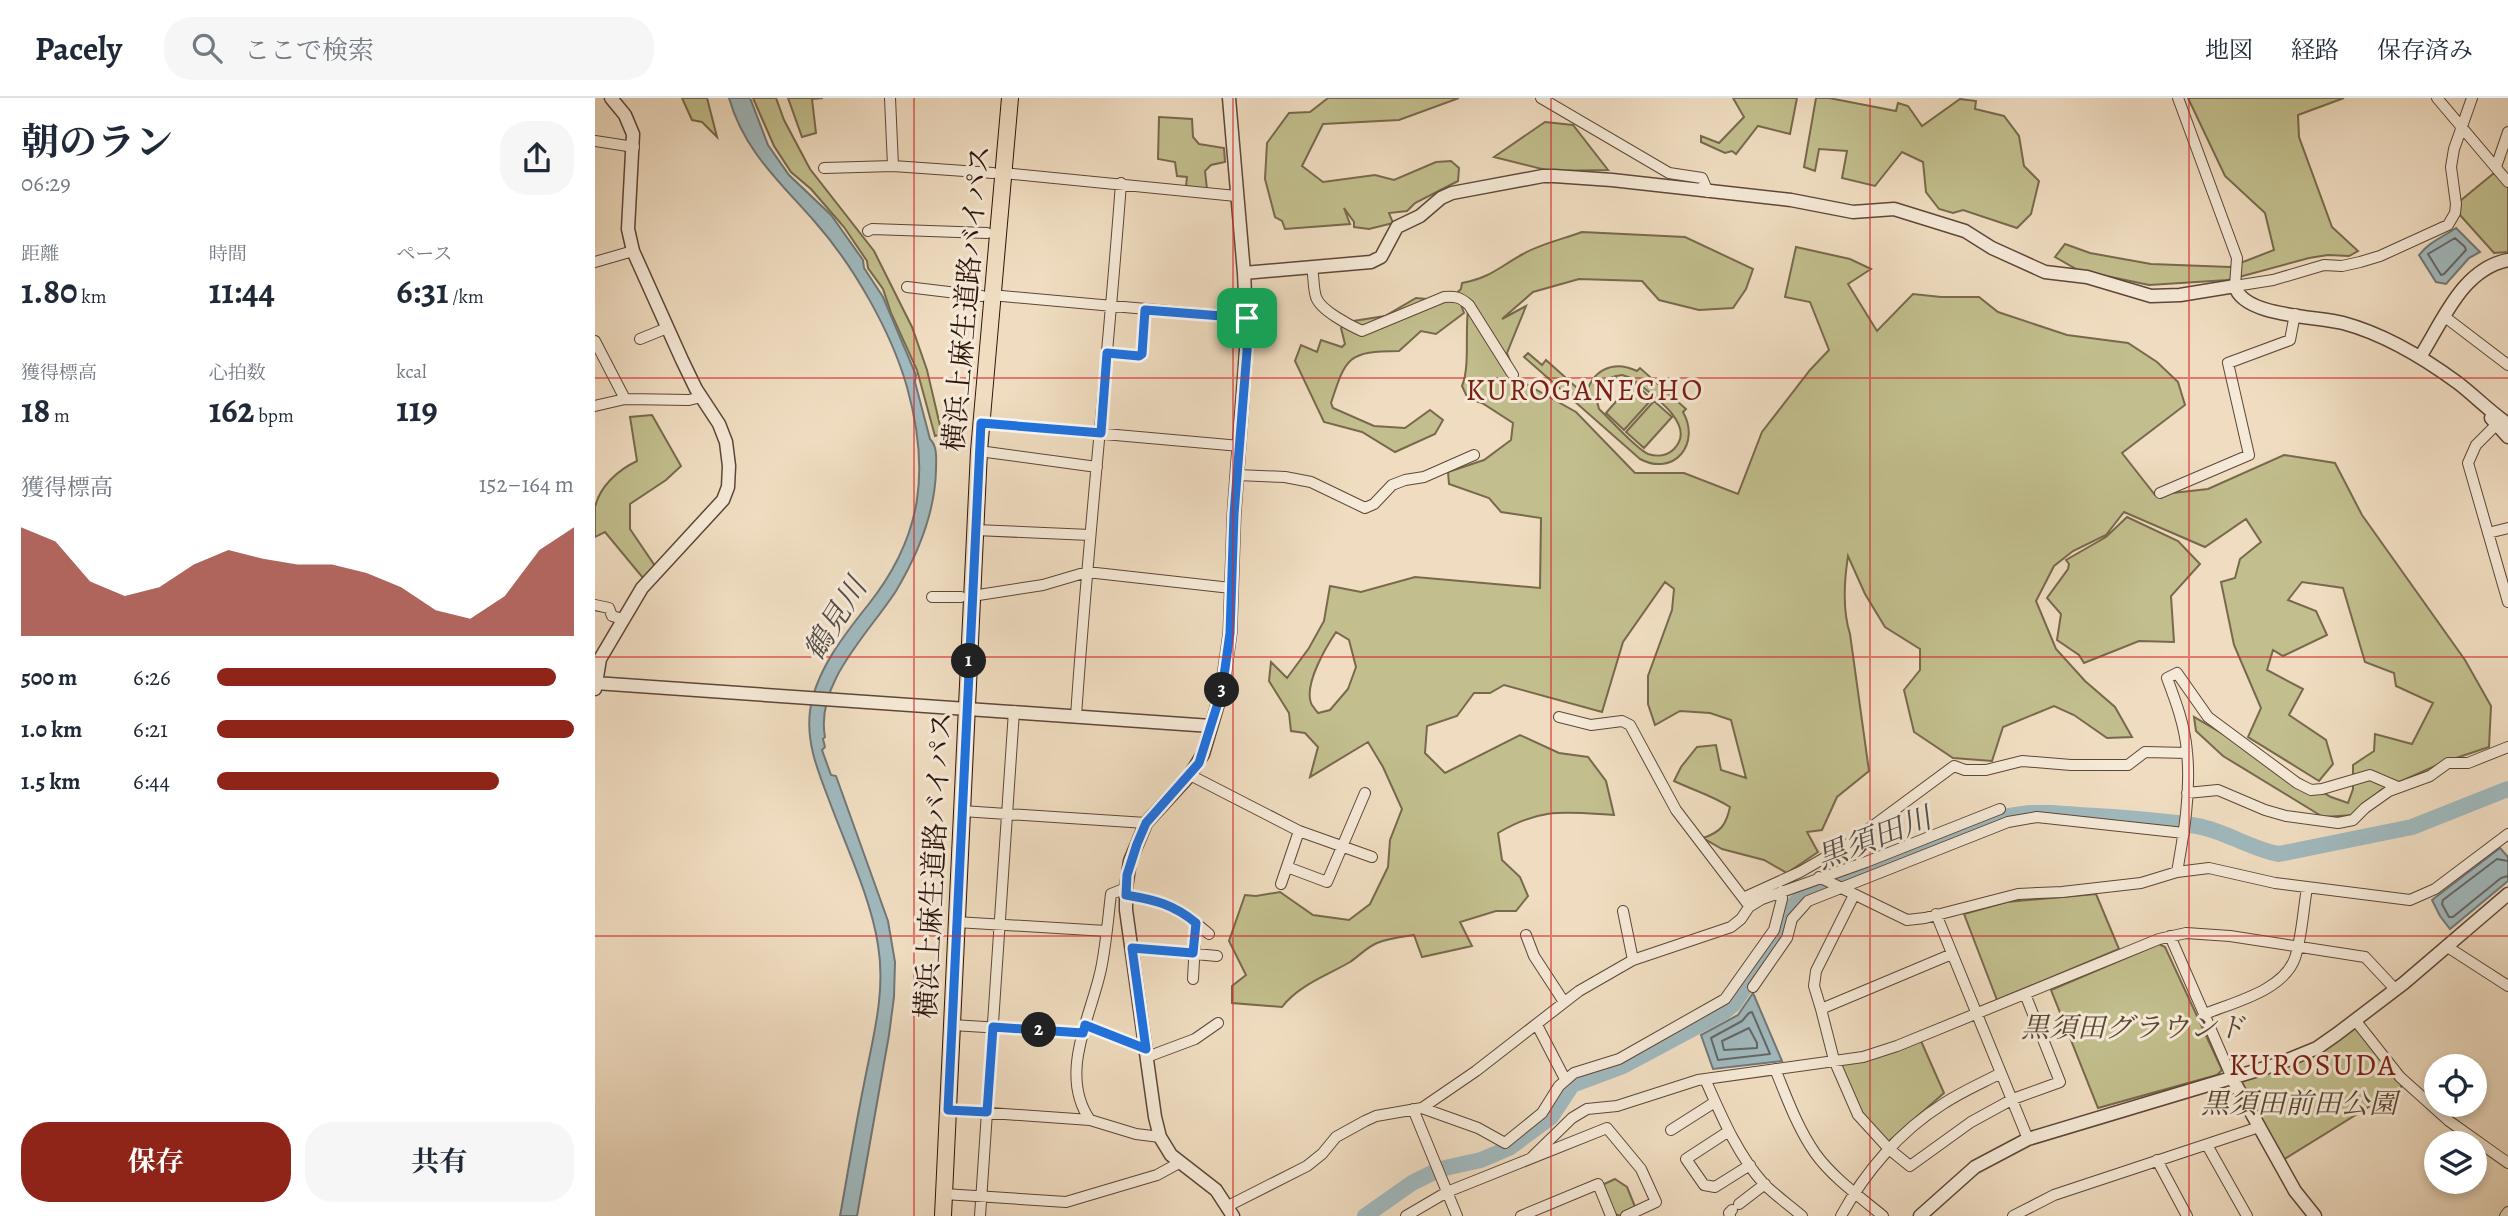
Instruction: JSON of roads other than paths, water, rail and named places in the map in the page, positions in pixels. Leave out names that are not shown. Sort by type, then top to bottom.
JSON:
[{"type":"main road","name":"横浜上麻生道路バイパス","points":[[934,1216],[966,596],[986,295],[998,173],[999,98]]},
{"type":"main road","name":"横浜上麻生道路バイパス","points":[[966,596],[975,530],[987,233],[1010,98]]},
{"type":"main road","name":"横浜上麻生道路バイパス","points":[[943,1216],[962,811],[962,707]]},
{"type":"street","points":[[595,689],[600,659],[642,588],[723,500],[728,487],[729,466],[726,442],[719,424],[701,397],[633,251],[628,229],[634,147],[631,124],[611,98]]},
{"type":"street","points":[[890,98],[894,166]]},
{"type":"street","points":[[1229,98],[1247,318],[1230,633],[1222,690],[1203,754],[1190,775],[1146,823],[1131,861],[1126,891],[1146,1053],[1160,1138],[1179,1163],[1216,1190],[1231,1211],[1307,1166],[1344,1131],[1371,1118],[1417,1109],[1448,1092],[1579,991],[1633,960],[1731,927],[1741,919],[1746,902],[1847,845],[1954,766],[1965,770],[1986,770],[2022,761],[2071,765],[2128,765],[2145,752],[2187,753]]},
{"type":"street","points":[[1541,98],[1669,173],[1702,178],[1708,192]]},
{"type":"street","points":[[2178,98],[2237,258],[2236,293],[2270,312],[2344,323],[2420,357],[2486,408],[2502,424],[2508,437]]},
{"type":"street","points":[[2437,98],[2508,182]]},
{"type":"street","points":[[1244,273],[1371,262],[1381,257],[1397,227],[1420,216],[1441,198],[1452,193],[1543,176],[1612,180],[1806,202],[1853,212],[1894,209],[1965,231],[1992,248],[2045,272],[2087,277],[2151,296],[2180,295],[2273,280],[2324,265],[2342,266],[2360,262],[2380,256],[2448,225],[2455,213],[2456,204],[2451,167],[2472,98]]},
{"type":"street","points":[[2496,167],[2508,132]]},
{"type":"street","points":[[595,141],[634,147]]},
{"type":"street","points":[[824,168],[894,166],[998,173],[1236,196]]},
{"type":"street","points":[[1076,716],[1121,183]]},
{"type":"street","points":[[868,231],[987,233]]},
{"type":"street","points":[[595,262],[633,251]]},
{"type":"street","points":[[2420,357],[2468,281],[2483,269],[2508,260]]},
{"type":"street","points":[[1313,268],[1316,297],[1320,304],[1347,324],[1362,331],[1444,298],[1456,296],[1469,305],[1513,374]]},
{"type":"street","points":[[907,287],[1247,318]]},
{"type":"street","points":[[1107,353],[1142,354],[1145,310]]},
{"type":"street","points":[[2160,492],[2249,455],[2228,363],[2290,340],[2295,314]]},
{"type":"street","points":[[2445,317],[2508,365]]},
{"type":"street","points":[[640,339],[667,328]]},
{"type":"street","points":[[595,341],[600,364],[625,399]]},
{"type":"street","points":[[595,406],[625,399],[689,400],[701,397]]},
{"type":"street","points":[[981,423],[1240,446]]},
{"type":"street","points":[[2502,424],[2476,445],[2468,463],[2508,602]]},
{"type":"street","points":[[979,451],[1097,467]]},
{"type":"street","points":[[1237,475],[1285,477],[1311,482],[1365,508],[1374,504],[1392,485],[1424,477],[1474,455]]},
{"type":"street","points":[[2488,533],[2508,528]]},
{"type":"street","points":[[975,530],[1090,535]]},
{"type":"street","points":[[932,597],[966,596],[1043,584],[1087,572],[1231,588]]},
{"type":"street","points":[[595,605],[609,608],[613,616],[623,619]]},
{"type":"street","points":[[2177,872],[2186,817],[2187,753],[2181,716],[2167,678],[2177,673],[2208,717],[2297,783],[2311,790],[2322,789],[2370,775],[2398,787]]},
{"type":"street","points":[[595,683],[1210,726]]},
{"type":"street","points":[[980,1216],[1014,711]]},
{"type":"street","points":[[1559,717],[1591,725],[1622,721],[1630,725],[1676,810],[1746,902]]},
{"type":"street","points":[[2187,793],[2218,790],[2286,816],[2338,822],[2353,820],[2378,798],[2398,787],[2430,776],[2448,763],[2468,763],[2508,747]]},
{"type":"street","points":[[1190,775],[1299,831],[1372,857]]},
{"type":"street","points":[[1287,867],[1327,882],[1365,793]]},
{"type":"street","points":[[1746,902],[1782,896],[2000,809]]},
{"type":"street","points":[[962,811],[1146,823]]},
{"type":"street","points":[[1753,987],[1787,938],[1792,919],[1808,901],[2008,822],[2037,817],[2184,832]]},
{"type":"street","points":[[1281,884],[1299,831]]},
{"type":"street","points":[[1822,878],[1907,920],[2018,894],[2141,883],[2177,872],[2209,868],[2275,883],[2410,900],[2435,890],[2506,840]]},
{"type":"street","points":[[2205,1014],[2271,985],[2284,975],[2294,961],[2298,947],[2307,888]]},
{"type":"street","points":[[1090,1120],[1079,1098],[1077,1056],[1101,970],[1111,894],[1126,891],[1179,909],[1209,934]]},
{"type":"street","points":[[1920,1216],[1929,1205],[1975,1167],[2028,1139],[2232,1078],[2317,1048],[2395,989],[2508,894]]},
{"type":"street","points":[[1854,895],[1816,971],[1814,986],[1834,1060],[1858,1115],[1889,1149],[1910,1166],[1971,1122],[2013,1099],[2060,1082],[2025,994]]},
{"type":"street","points":[[1782,896],[1797,915]]},
{"type":"street","points":[[1417,1109],[1478,1128],[1505,1143],[1542,1113],[1565,1079],[1582,1069],[1619,1059],[1721,1003],[1770,936],[1782,896]]},
{"type":"street","points":[[1623,911],[1633,960]]},
{"type":"street","points":[[1936,914],[2028,1139]]},
{"type":"street","points":[[956,922],[1107,931]]},
{"type":"street","points":[[1193,979],[1196,923]]},
{"type":"street","points":[[1532,1157],[1572,1118],[1587,1109],[1617,1106],[1681,1084],[1705,1079],[1863,1056],[1897,1046],[2170,936],[2186,933],[2230,936],[2365,957],[2395,989]]},
{"type":"street","points":[[1525,935],[1534,956],[1564,1002]]},
{"type":"street","points":[[2170,936],[2232,1078],[2295,1191],[2315,1216]]},
{"type":"street","points":[[2445,946],[2508,986]]},
{"type":"street","points":[[1132,948],[1217,956]]},
{"type":"street","points":[[1821,1009],[1952,954]]},
{"type":"street","points":[[2355,1020],[2400,1077],[2449,1121],[2508,1163]]},
{"type":"street","points":[[952,1025],[1084,1029],[1146,1053],[1195,1039],[1218,1023]]},
{"type":"street","points":[[1537,1024],[1565,1079]]},
{"type":"street","points":[[1775,1069],[1800,1130],[1817,1156],[1854,1193],[1883,1216]]},
{"type":"street","points":[[1841,1216],[1854,1193],[1889,1149],[1943,1104],[2001,1073]]},
{"type":"street","points":[[1705,1079],[1729,1131],[1750,1164],[1765,1184],[1802,1216]]},
{"type":"street","points":[[1671,1130],[1715,1102]]},
{"type":"street","points":[[1417,1109],[1433,1159],[1457,1216]]},
{"type":"street","points":[[948,1110],[1090,1120],[1136,1134],[1160,1138]]},
{"type":"street","points":[[2013,1216],[2054,1195],[2259,1127]]},
{"type":"street","points":[[1406,1216],[1446,1190],[1515,1167],[1532,1157],[1608,1128],[1641,1169],[1656,1202],[1626,1216]]},
{"type":"street","points":[[1729,1131],[1686,1159],[1704,1185],[1715,1187],[1750,1164]]},
{"type":"street","points":[[2207,1145],[2247,1216]]},
{"type":"street","points":[[2157,1160],[2185,1214],[2172,1216]]},
{"type":"street","points":[[944,1194],[1066,1202],[1157,1175],[1179,1163]]},
{"type":"street","points":[[1521,1216],[1598,1184],[1611,1216]]},
{"type":"street","points":[[1734,1210],[1765,1184]]},
{"type":"water","points":[[729,98],[750,98],[768,145],[789,175],[831,215],[863,260],[864,268],[883,297],[916,375],[915,382],[936,454],[935,486],[929,518],[918,548],[896,591],[836,678],[824,717],[825,747],[822,750],[831,775],[836,776],[888,921],[895,962],[889,1035],[857,1216],[840,1216],[877,1015],[880,963],[870,909],[814,757],[809,723],[813,696],[824,668],[901,554],[917,501],[918,446],[907,387],[881,322],[857,278],[829,239],[764,165],[744,134]]},
{"type":"water","points":[[2456,228],[2480,252],[2469,258],[2446,284],[2436,282],[2419,255]]},
{"type":"water","points":[[2500,848],[2508,857],[2508,881],[2450,929],[2432,900]]},
{"type":"water","points":[[1753,993],[1782,1061],[1713,1069],[1701,1035],[1738,1015]]},
{"type":"waterway","name":"黒須田川","points":[[1365,1216],[1412,1183],[1432,1173],[1481,1160],[1509,1148],[1551,1117],[1572,1085],[1623,1066],[1724,1012],[1733,1005],[1783,931],[1795,903],[1807,894],[2009,816],[2052,813],[2179,823],[2208,828],[2279,854],[2412,827],[2508,789]]},
{"type":"district","name":"KUROGANECHO","points":[[1585,390]]},
{"type":"district","name":"KUROSUDA","points":[[2313,1065]]},
{"type":"water label","name":"鶴見川","points":[[835,619]]},
{"type":"park label","name":"黒須田グラウンド","points":[[2133,1027]]},
{"type":"park label","name":"黒須田前田公園","points":[[2299,1103]]}]
